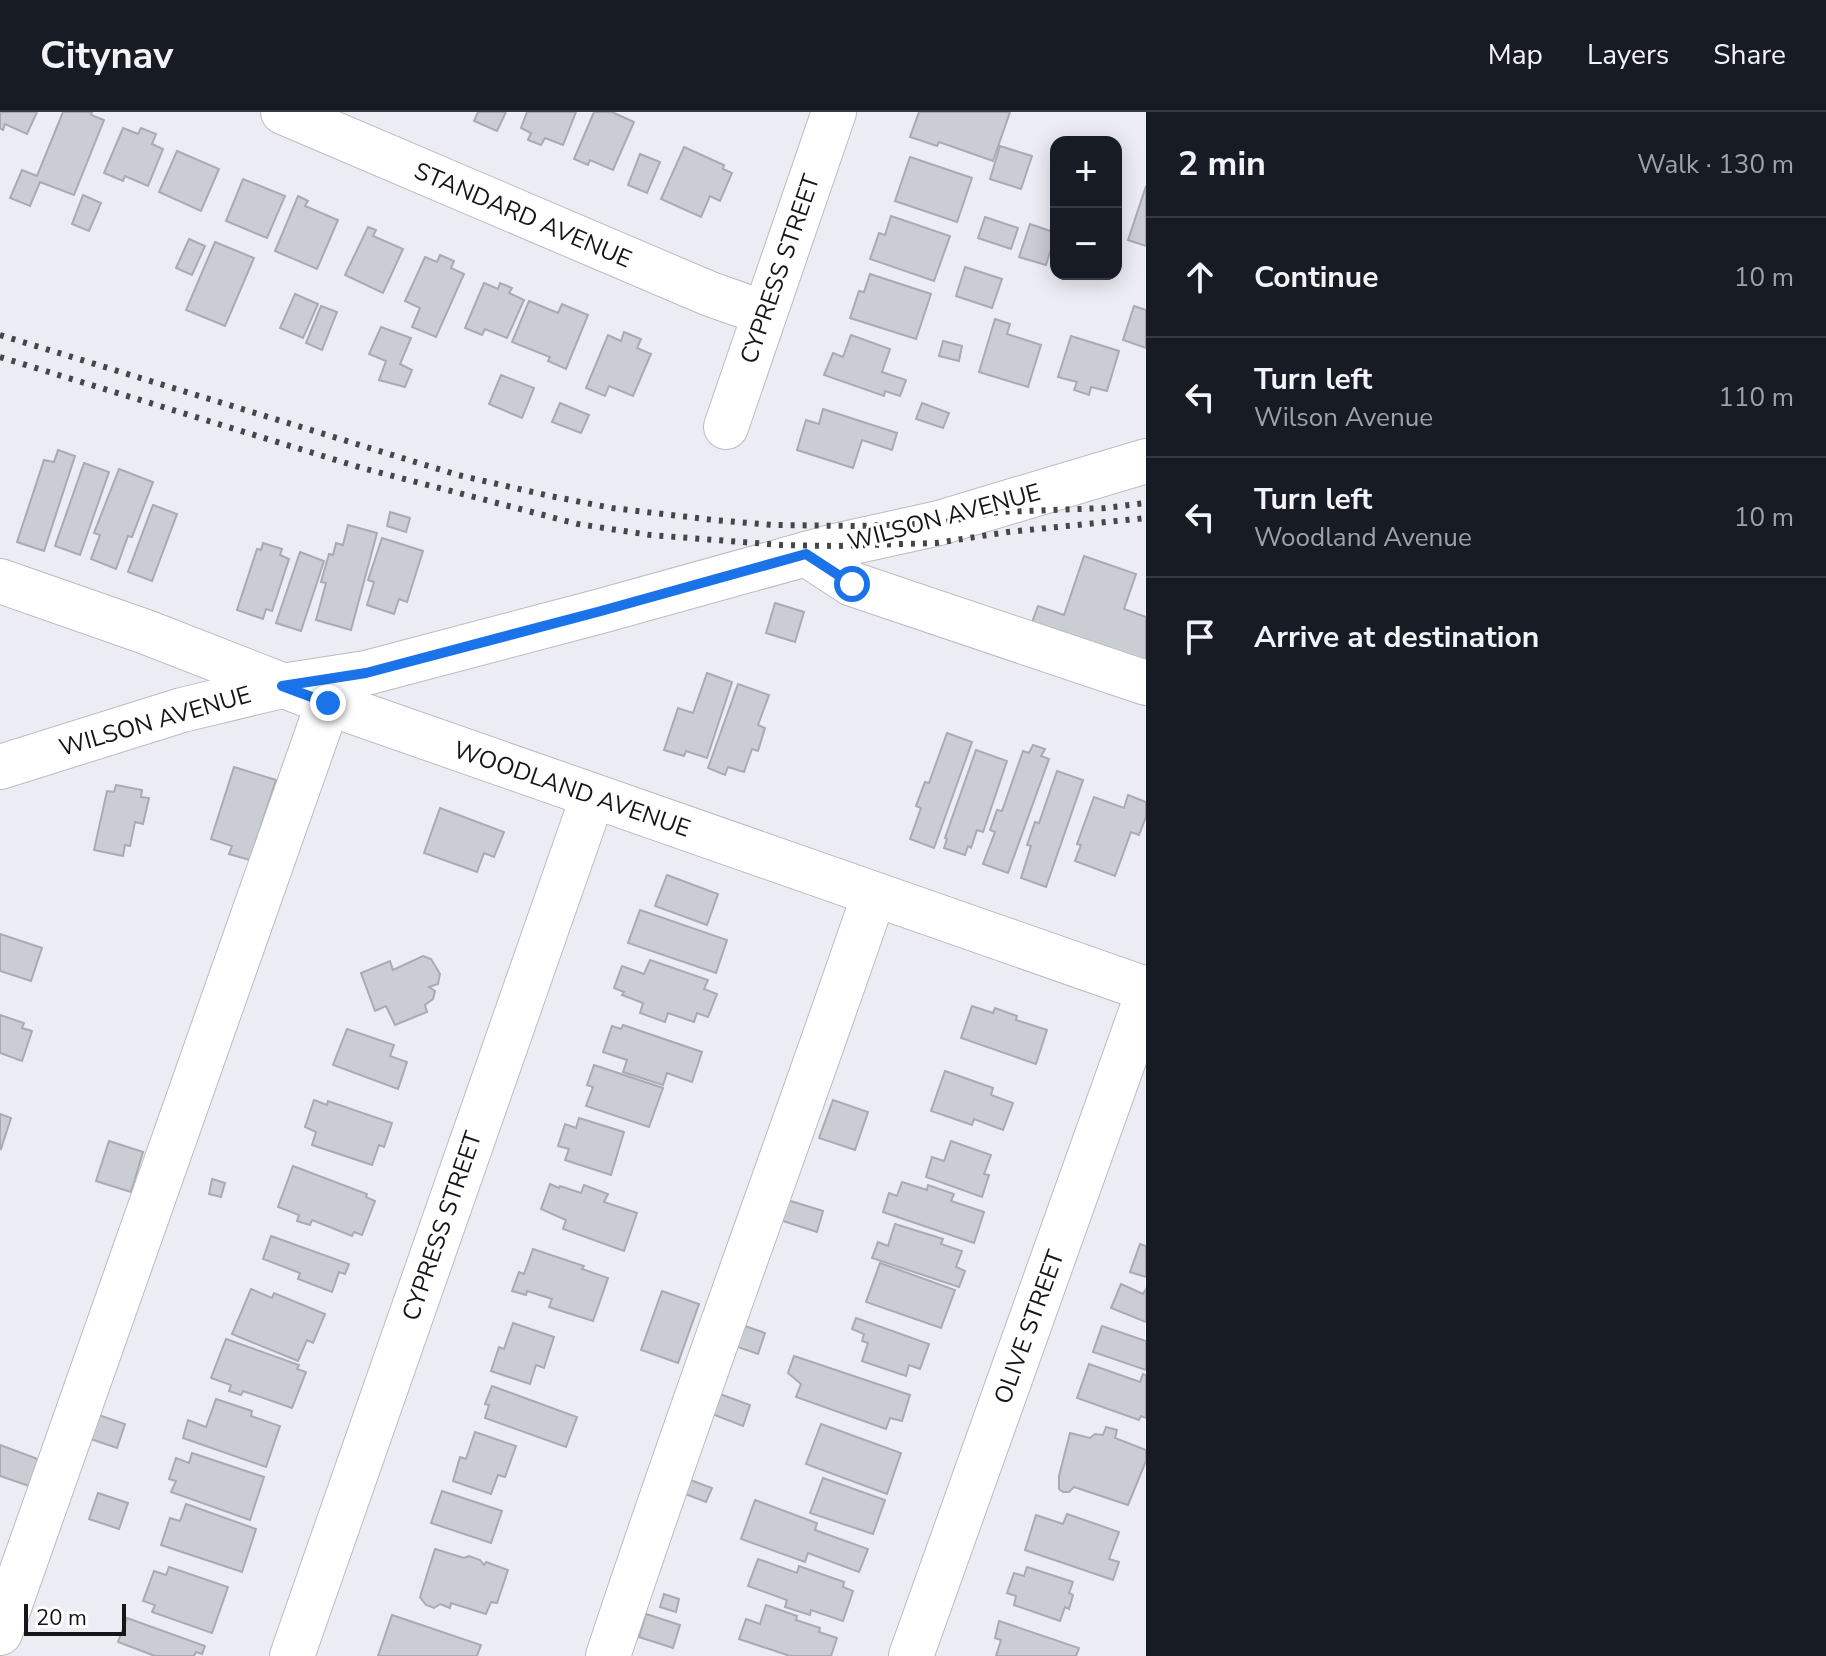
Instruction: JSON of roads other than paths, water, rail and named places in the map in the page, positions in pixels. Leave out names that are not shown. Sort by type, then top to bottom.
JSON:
[{"type":"street","name":"STANDARD AVENUE","points":[[283,112],[710,294],[764,313]]},
{"type":"street","name":"CYPRESS STREET","points":[[726,427],[834,112]]},
{"type":"street","name":"WILSON AVENUE","points":[[0,767],[182,710],[282,686],[366,673],[806,554],[939,523],[1146,461]]},
{"type":"street","points":[[806,554],[852,584],[1146,683]]},
{"type":"street","name":"WOODLAND AVENUE","points":[[0,581],[146,632],[328,703],[1146,989]]},
{"type":"street","points":[[0,1633],[328,703]]},
{"type":"street","name":"CYPRESS STREET","points":[[292,1656],[593,796]]},
{"type":"street","points":[[608,1656],[649,1531],[874,895]]},
{"type":"street","name":"OLIVE STREET","points":[[911,1656],[1146,998]]},
{"type":"railway","points":[[0,335],[458,475],[612,508],[773,525],[857,526],[939,523],[999,512],[1105,508],[1146,503]]},
{"type":"railway","points":[[0,357],[362,468],[578,524],[650,535],[781,545],[936,543],[1008,532],[1146,518]]}]
